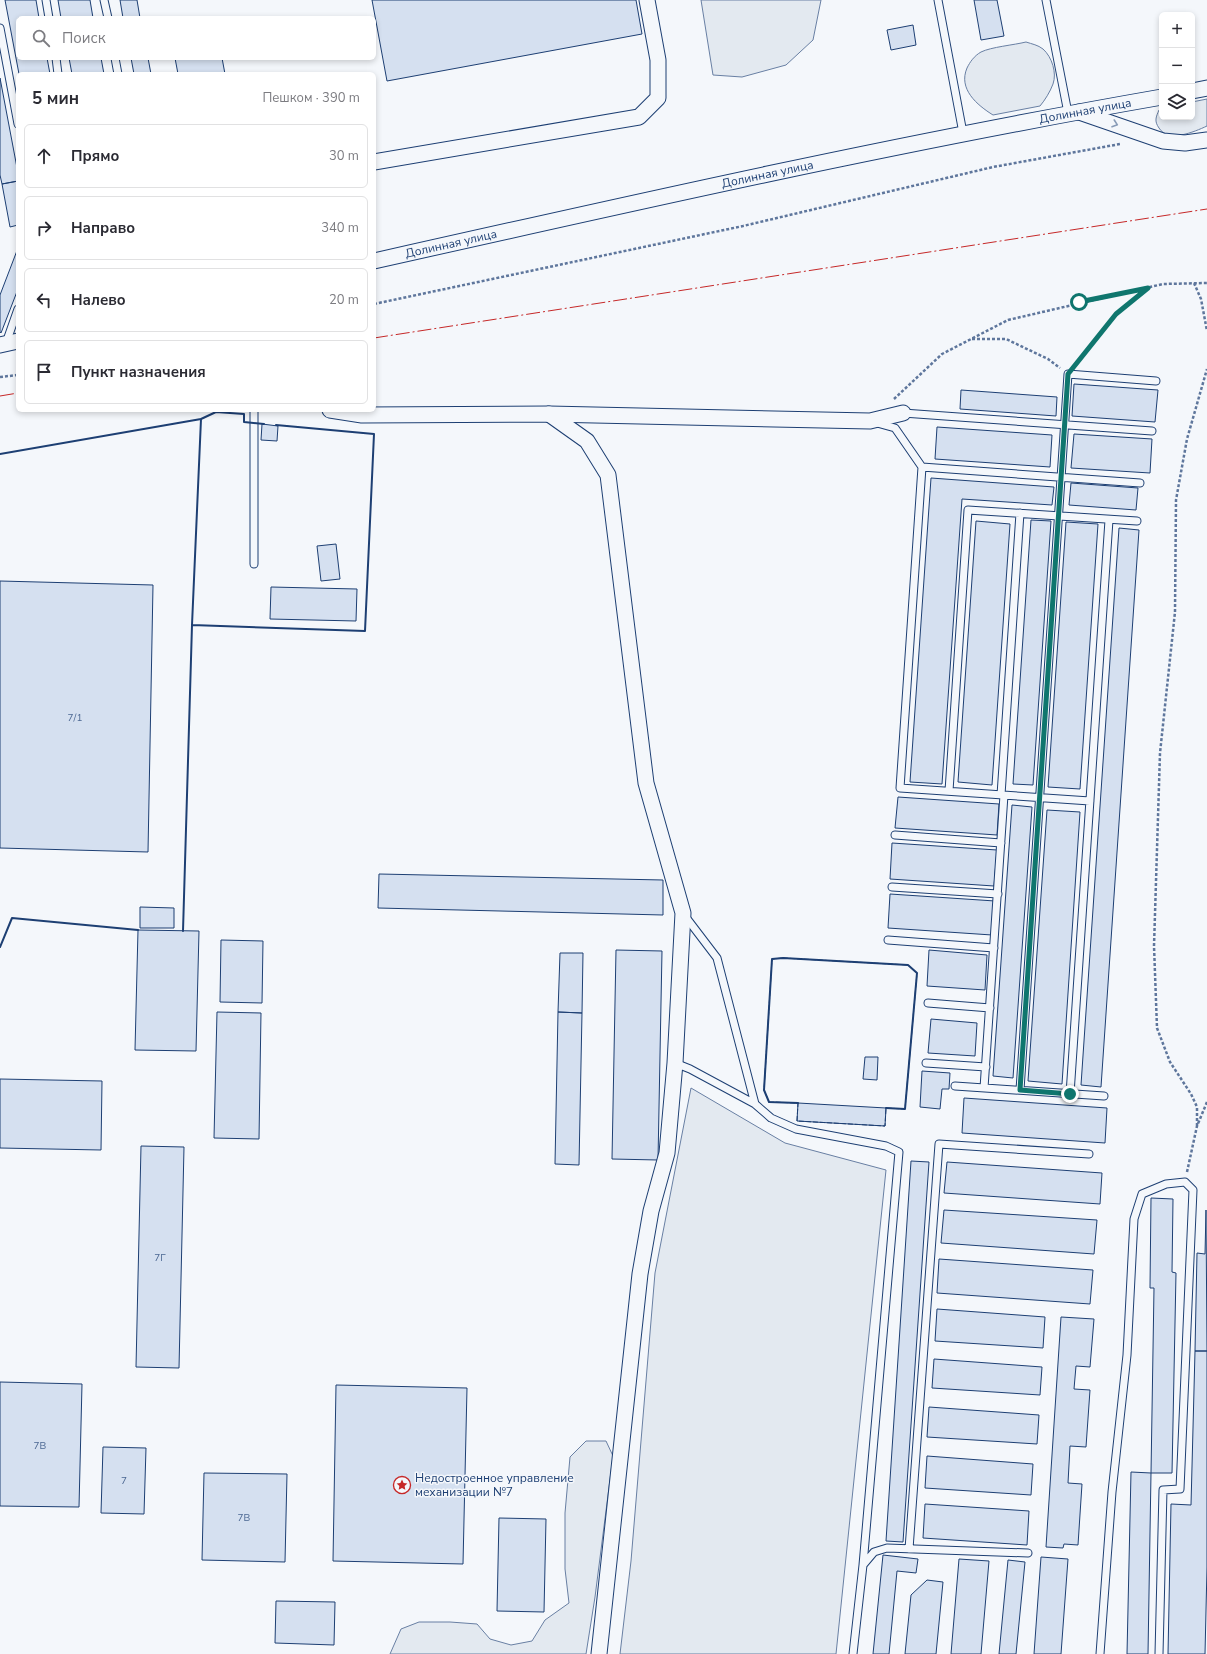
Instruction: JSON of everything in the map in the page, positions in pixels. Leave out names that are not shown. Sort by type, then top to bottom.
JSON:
[{"type":"street","points":[[376,162],[639,117],[658,98],[658,60],[647,0]]},
{"type":"street","points":[[1195,90],[1207,88]]},
{"type":"street","name":"Долинная улица","points":[[376,261],[963,133],[1159,98]]},
{"type":"street","points":[[1073,112],[1163,141],[1185,143],[1207,140]]},
{"type":"street","points":[[343,412],[362,415],[549,414],[870,421],[903,413]]},
{"type":"street","points":[[549,414],[587,442],[608,475],[646,782],[683,913],[675,1063],[667,1153],[651,1211],[640,1274],[599,1654]]},
{"type":"lane","points":[[46,0],[49,16]]},
{"type":"lane","points":[[104,0],[108,16]]},
{"type":"lane","points":[[938,0],[963,133]]},
{"type":"lane","points":[[1046,0],[1073,112]]},
{"type":"lane","points":[[0,28],[16,113]]},
{"type":"lane","points":[[56,60],[58,72]]},
{"type":"lane","points":[[115,60],[118,72]]},
{"type":"lane","points":[[8,343],[16,316]]},
{"type":"lane","points":[[1020,1090],[1068,374],[1156,380]]},
{"type":"lane","points":[[254,412],[254,564]]},
{"type":"lane","points":[[903,413],[1152,431]]},
{"type":"lane","points":[[870,421],[895,428],[922,467],[900,788],[1090,801]]},
{"type":"lane","points":[[922,467],[1140,483]]},
{"type":"lane","points":[[949,791],[968,510],[1137,522]]},
{"type":"lane","points":[[984,1088],[998,894],[1020,513]]},
{"type":"lane","points":[[1070,1094],[1109,520]]},
{"type":"lane","points":[[895,835],[1001,843]]},
{"type":"lane","points":[[892,887],[998,894]]},
{"type":"lane","points":[[683,913],[717,958],[755,1104]]},
{"type":"lane","points":[[888,940],[994,948]]},
{"type":"lane","points":[[928,1003],[990,1008]]},
{"type":"lane","points":[[675,1063],[690,1069],[755,1104],[771,1118],[796,1129],[886,1146],[899,1152],[853,1654]]},
{"type":"lane","points":[[926,1063],[986,1067]]},
{"type":"lane","points":[[955,1086],[1104,1096]]},
{"type":"lane","points":[[909,1549],[939,1144],[1089,1154]]},
{"type":"lane","points":[[1100,1654],[1112,1492],[1127,1354],[1134,1219],[1142,1194],[1166,1184],[1185,1182],[1193,1190],[1180,1489],[1163,1490],[1159,1654]]},
{"type":"lane","points":[[862,1566],[874,1552],[887,1548],[1028,1553]]},
{"type":"path","points":[[376,304],[743,226],[993,166],[1128,142]]},
{"type":"path","points":[[1194,283],[1201,299],[1207,331]]},
{"type":"path","points":[[889,403],[942,354],[1008,320],[1163,284],[1207,283]]},
{"type":"path","points":[[952,349],[973,338],[1006,339],[1048,360],[1068,374],[1116,314],[1148,288]]},
{"type":"path","points":[[1197,1126],[1197,1107],[1170,1062],[1157,1028],[1154,946],[1160,753],[1176,612],[1176,500],[1187,439],[1207,369]]},
{"type":"path","points":[[0,377],[16,375]]},
{"type":"path","points":[[1185,1182],[1197,1126],[1207,1102]]},
{"type":"shaded area","points":[[701,0],[821,0],[813,40],[786,65],[742,77],[713,75]]},
{"type":"shaded area","points":[[1026,42],[1043,49],[1049,56],[1054,70],[1052,87],[1040,106],[993,115],[975,101],[967,89],[965,76],[967,68],[976,55],[985,50]]},
{"type":"shaded area","points":[[1207,99],[1207,126],[1175,136],[1168,135],[1157,126],[1156,119],[1159,110],[1159,120],[1195,120],[1195,101]]},
{"type":"shaded area","points":[[691,1088],[785,1143],[886,1170],[836,1654],[620,1654],[631,1561],[655,1273]]},
{"type":"shaded area","points":[[586,1441],[606,1441],[613,1456],[595,1597],[586,1654],[390,1654],[401,1629],[419,1622],[477,1624],[490,1639],[511,1645],[532,1641],[545,1620],[569,1603],[565,1569],[565,1513],[570,1457]]},
{"type":"building","points":[[5,0],[36,0],[39,16],[16,16],[16,58]]},
{"type":"building","points":[[58,0],[90,0],[93,16],[61,16]]},
{"type":"building","points":[[120,0],[137,0],[140,16],[123,16]]},
{"type":"building","points":[[372,0],[636,0],[642,34],[387,81]]},
{"type":"building","points":[[974,0],[997,0],[1004,36],[981,40]]},
{"type":"building","points":[[913,25],[916,45],[891,50],[887,30]]},
{"type":"building","points":[[16,60],[47,60],[50,72],[19,72]]},
{"type":"building","points":[[69,60],[101,60],[104,72],[72,72]]},
{"type":"building","points":[[131,60],[148,60],[151,72],[134,72]]},
{"type":"building","points":[[175,60],[222,60],[225,72],[178,72]]},
{"type":"building","points":[[0,78],[16,162],[16,181],[2,184],[0,175]]},
{"type":"building","points":[[16,181],[16,226],[10,227],[2,184]]},
{"type":"building","points":[[16,253],[16,294],[1,333],[0,295]]},
{"type":"building","points":[[1074,384],[1158,390],[1155,422],[1072,416]]},
{"type":"building","points":[[961,390],[1057,397],[1056,416],[960,409]]},
{"type":"building","points":[[262,424],[278,426],[277,441],[261,440]]},
{"type":"building","points":[[937,427],[1052,435],[1050,467],[935,459]]},
{"type":"building","points":[[1074,434],[1152,439],[1150,473],[1071,468]]},
{"type":"building","points":[[931,478],[1054,487],[1052,505],[962,499],[942,784],[910,782]]},
{"type":"building","points":[[1071,483],[1138,488],[1136,510],[1069,505]]},
{"type":"building","points":[[1031,520],[1051,521],[1033,785],[1013,784]]},
{"type":"building","points":[[976,521],[1010,524],[992,785],[958,782]]},
{"type":"building","points":[[1066,522],[1098,524],[1080,789],[1048,787]]},
{"type":"building","points":[[1119,528],[1139,530],[1101,1087],[1081,1085]]},
{"type":"building","points":[[336,544],[340,579],[321,581],[317,546]]},
{"type":"building","points":[[0,581],[153,585],[148,852],[0,848]]},
{"type":"building","points":[[271,587],[357,589],[356,621],[270,619]]},
{"type":"building","points":[[898,797],[999,804],[997,835],[895,828]]},
{"type":"building","points":[[1012,805],[1032,807],[1013,1078],[993,1076]]},
{"type":"building","points":[[1047,810],[1080,812],[1062,1084],[1028,1081]]},
{"type":"building","points":[[892,843],[997,850],[994,886],[890,879]]},
{"type":"building","points":[[379,874],[663,880],[663,915],[378,908]]},
{"type":"building","points":[[890,894],[995,901],[992,935],[888,928]]},
{"type":"building","points":[[140,907],[174,908],[174,928],[140,928]]},
{"type":"building","points":[[138,930],[199,931],[196,1051],[135,1050]]},
{"type":"building","points":[[221,940],[263,941],[262,1003],[220,1002]]},
{"type":"building","points":[[616,950],[662,951],[658,1160],[612,1159]]},
{"type":"building","points":[[929,950],[987,955],[985,990],[927,986]]},
{"type":"building","points":[[560,953],[583,953],[582,1013],[558,1012]]},
{"type":"building","points":[[217,1012],[261,1013],[259,1139],[214,1138]]},
{"type":"building","points":[[558,1012],[582,1013],[579,1165],[555,1164]]},
{"type":"building","points":[[931,1019],[977,1023],[975,1056],[928,1053]]},
{"type":"building","points":[[865,1057],[878,1057],[877,1080],[863,1079]]},
{"type":"building","points":[[922,1071],[950,1073],[949,1089],[942,1089],[940,1109],[920,1107]]},
{"type":"building","points":[[0,1079],[102,1081],[101,1150],[0,1148]]},
{"type":"building","points":[[964,1098],[1107,1108],[1105,1143],[962,1133]]},
{"type":"building","points":[[798,1103],[886,1108],[885,1126],[797,1121]]},
{"type":"building","points":[[141,1146],[184,1147],[179,1368],[136,1367]]},
{"type":"building","points":[[911,1161],[929,1162],[903,1542],[886,1541]]},
{"type":"building","points":[[947,1162],[1102,1173],[1100,1204],[944,1193]]},
{"type":"building","points":[[1151,1198],[1173,1199],[1172,1272],[1176,1273],[1172,1473],[1151,1473],[1154,1288],[1150,1288]]},
{"type":"building","points":[[944,1210],[1097,1220],[1094,1254],[941,1243]]},
{"type":"building","points":[[1206,1210],[1207,1351],[1195,1351],[1197,1253],[1205,1254]]},
{"type":"building","points":[[939,1259],[1093,1270],[1090,1304],[937,1293]]},
{"type":"building","points":[[937,1309],[1045,1317],[1043,1348],[935,1341]]},
{"type":"building","points":[[1061,1317],[1094,1319],[1090,1367],[1076,1366],[1074,1389],[1090,1390],[1086,1447],[1070,1446],[1068,1483],[1082,1484],[1078,1545],[1064,1544],[1063,1548],[1046,1547]]},
{"type":"building","points":[[1195,1351],[1207,1351],[1207,1567],[1205,1654],[1168,1654],[1171,1504],[1191,1505]]},
{"type":"building","points":[[934,1359],[1042,1367],[1040,1395],[932,1388]]},
{"type":"building","points":[[0,1382],[82,1384],[79,1507],[0,1506]]},
{"type":"building","points":[[336,1385],[467,1388],[463,1564],[333,1561]]},
{"type":"building","points":[[929,1407],[1039,1415],[1037,1444],[927,1437]]},
{"type":"building","points":[[103,1447],[146,1448],[144,1514],[101,1513]]},
{"type":"building","points":[[927,1456],[1033,1464],[1031,1495],[925,1488]]},
{"type":"building","points":[[1131,1472],[1151,1473],[1148,1654],[1127,1654]]},
{"type":"building","points":[[204,1473],[287,1474],[285,1562],[202,1560]]},
{"type":"building","points":[[925,1504],[1029,1511],[1027,1545],[923,1538]]},
{"type":"building","points":[[499,1518],[546,1519],[544,1612],[497,1611]]},
{"type":"building","points":[[883,1555],[918,1559],[916,1573],[897,1571],[889,1654],[873,1654]]},
{"type":"building","points":[[1041,1557],[1068,1559],[1061,1654],[1034,1654]]},
{"type":"building","points":[[959,1559],[989,1561],[981,1654],[951,1654]]},
{"type":"building","points":[[1008,1560],[1025,1562],[1016,1654],[999,1654]]},
{"type":"building","points":[[927,1580],[943,1582],[936,1654],[905,1654],[911,1595]]},
{"type":"building","points":[[276,1601],[335,1602],[334,1645],[275,1643]]},
{"type":"fence","points":[[783,958],[908,965],[917,973],[905,1109],[886,1108],[885,1126],[797,1121],[798,1103],[769,1102],[764,1090],[772,959],[783,958]]},
{"type":"wall","points":[[201,419],[216,412],[244,414],[244,422],[264,424]]},
{"type":"wall","points":[[0,454],[201,419],[192,625],[183,931]]},
{"type":"wall","points":[[192,625],[365,631],[374,434],[276,425]]},
{"type":"wall","points":[[0,947],[12,918],[138,930]]},
{"type":"wall","points":[[798,1103],[769,1102],[764,1090],[772,959],[783,958],[908,965],[917,973],[905,1109],[886,1108]]},
{"type":"power","points":[[376,338],[1207,209]]},
{"type":"power","points":[[0,396],[16,393]]},
{"type":"place","name":"Недостроенное управление механизации №7","points":[[402,1485]]},
{"type":"route","points":[[1070,1094],[1020,1090],[1068,374],[1116,314],[1148,288],[1079,302]]}]
